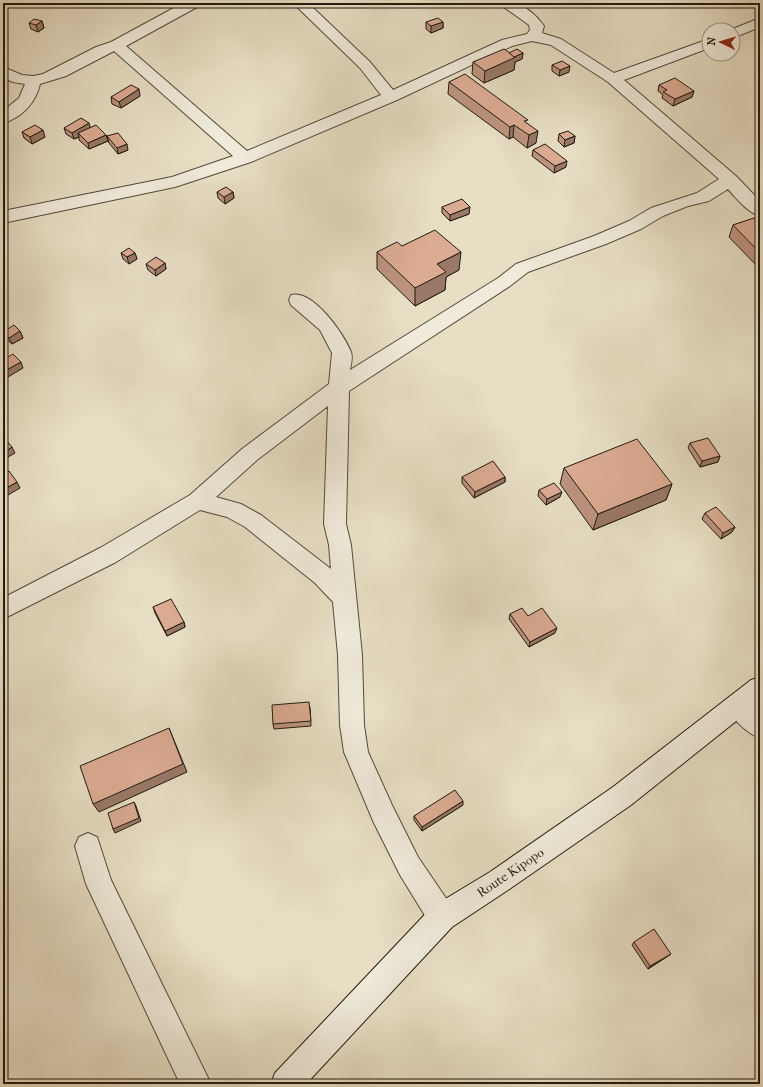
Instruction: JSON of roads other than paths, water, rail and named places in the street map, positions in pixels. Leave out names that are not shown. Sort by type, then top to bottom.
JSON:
[{"type":"street","points":[[3,72],[21,81],[33,82],[55,76],[105,48],[116,45],[194,3]]},
{"type":"street","points":[[300,3],[365,65],[391,97]]},
{"type":"street","points":[[506,3],[537,24],[538,28],[532,37]]},
{"type":"street","points":[[741,30],[760,22]]},
{"type":"street","points":[[3,217],[175,182],[245,158],[391,97],[507,43],[532,37],[544,38],[556,42],[613,79],[756,202]]},
{"type":"street","points":[[116,45],[245,158]]},
{"type":"street","points":[[613,79],[701,46]]},
{"type":"street","points":[[3,118],[22,108],[31,93],[33,82]]},
{"type":"street","points":[[3,610],[113,551],[198,501],[220,478],[245,456],[339,387],[504,282],[522,268],[549,257],[600,240],[635,225],[657,212],[683,202],[703,197],[730,180]]},
{"type":"street","points":[[298,300],[327,326],[342,353],[339,387],[335,524],[340,545],[350,655],[352,725],[356,752],[383,814],[409,866],[442,917]]},
{"type":"street","points":[[198,501],[234,510],[253,521],[323,576],[344,598]]},
{"type":"street","name":"Route Kipopo","points":[[286,1084],[442,917],[622,796],[760,688]]},
{"type":"street","points":[[738,705],[760,727]]},
{"type":"street","points":[[88,846],[99,884],[196,1084]]}]
